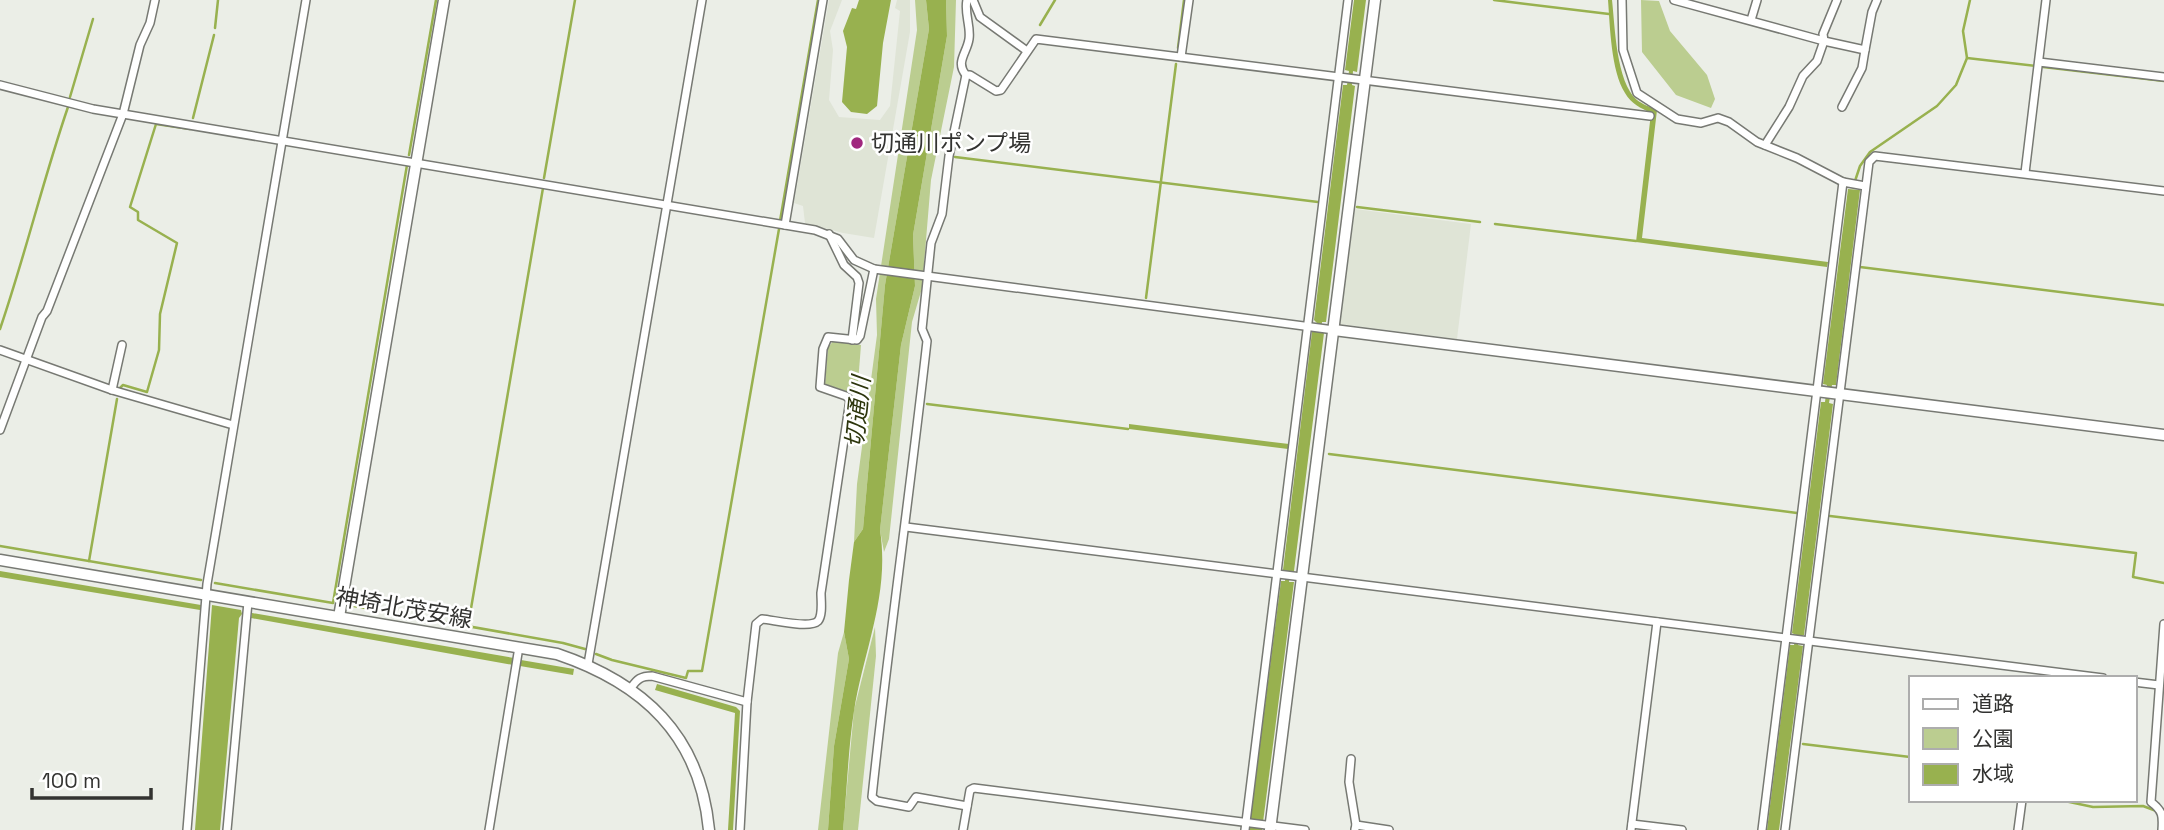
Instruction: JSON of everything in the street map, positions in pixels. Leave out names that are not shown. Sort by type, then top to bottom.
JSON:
[{"type":"street","points":[[0,430],[123,114],[140,45],[150,23],[155,0]]},
{"type":"street","points":[[187,830],[206,599],[306,0]]},
{"type":"street","points":[[339,617],[444,0]]},
{"type":"street","points":[[588,664],[702,0]]},
{"type":"street","points":[[785,225],[823,0]]},
{"type":"street","points":[[967,0],[969,43],[961,69],[966,75],[996,91],[1001,90],[1036,39],[1650,116]]},
{"type":"street","points":[[973,0],[980,17],[1027,51]]},
{"type":"street","points":[[1181,57],[1189,0]]},
{"type":"street","points":[[1247,825],[1334,330],[1351,79],[1348,0]]},
{"type":"street","points":[[1269,827],[1289,575],[1315,326],[1351,79],[1375,0]]},
{"type":"street","points":[[1622,0],[1623,50],[1637,93],[1676,120],[1701,123],[1718,118],[1765,145],[1843,182],[1865,186]]},
{"type":"street","points":[[1674,0],[1865,50]]},
{"type":"street","points":[[1751,20],[1757,0]]},
{"type":"street","points":[[1765,145],[1789,107],[1802,76],[1817,61],[1824,41],[1823,34],[1837,0]]},
{"type":"street","points":[[1842,107],[1862,68],[1872,12],[1877,0]]},
{"type":"street","points":[[2025,173],[2046,0]]},
{"type":"street","points":[[2039,62],[2164,77]]},
{"type":"street","points":[[966,75],[949,156],[942,214],[932,243],[926,275],[922,329],[927,341],[906,527],[886,663],[873,797],[877,802],[909,807],[916,797],[967,806]]},
{"type":"street","points":[[0,85],[93,109],[667,204],[829,234],[838,239],[860,264],[876,269],[2164,435]]},
{"type":"street","points":[[1785,830],[1798,639],[1829,393],[1869,162],[1875,156],[2164,191]]},
{"type":"street","points":[[1762,830],[1798,639],[1829,393],[1843,182]]},
{"type":"street","points":[[829,234],[844,265],[857,277],[859,283],[852,340]]},
{"type":"street","points":[[740,830],[747,702],[756,624],[762,619],[807,625],[816,623],[820,618],[821,593],[850,400],[820,387],[823,349],[828,337],[857,340],[860,336],[876,269]]},
{"type":"street","points":[[112,390],[122,345]]},
{"type":"street","points":[[0,350],[112,390],[233,425]]},
{"type":"street","points":[[906,527],[1798,639],[2038,674],[2070,676]]},
{"type":"street","name":"神埼北茂安線","points":[[0,560],[206,599],[339,617],[518,657],[557,654],[588,664],[631,688],[671,728],[699,779],[709,830]]},
{"type":"street","points":[[227,830],[248,606]]},
{"type":"street","points":[[1657,622],[1632,827],[1682,830]]},
{"type":"street","points":[[2162,830],[2161,809],[2151,802],[2164,624]]},
{"type":"street","points":[[489,830],[518,657]]},
{"type":"street","points":[[631,688],[636,680],[643,676],[652,676],[747,702]]},
{"type":"street","points":[[2136,682],[2159,685]]},
{"type":"street","points":[[1351,759],[1349,782],[1355,828],[1390,830]]},
{"type":"street","points":[[963,830],[970,790],[974,788],[1247,825],[1305,830]]},
{"type":"street","points":[[2018,830],[2022,802]]},
{"type":"shaded area","points":[[829,0],[842,0],[830,31],[833,50],[829,100],[839,117],[880,120],[890,106],[900,11],[895,8],[897,0],[910,0],[910,32],[874,238],[805,223],[803,206],[794,203]]},
{"type":"shaded area","points":[[1355,209],[1471,224],[1457,339],[1340,324]]},
{"type":"green space","points":[[915,0],[926,0],[929,29],[885,285],[863,529],[854,542],[857,484],[877,335],[876,299],[917,30]]},
{"type":"green space","points":[[946,0],[956,0],[954,67],[931,180],[922,288],[912,322],[889,539],[884,552],[880,530],[901,345],[915,286],[913,235],[947,36]]},
{"type":"green space","points":[[1641,0],[1659,1],[1670,31],[1707,75],[1715,99],[1711,108],[1676,95],[1642,52]]},
{"type":"green space","points":[[833,341],[861,345],[858,383],[852,393],[825,384],[828,348]]},
{"type":"green space","points":[[875,627],[876,656],[858,830],[843,830],[854,710]]},
{"type":"green space","points":[[844,632],[849,659],[834,746],[828,830],[818,830],[838,653]]},
{"type":"water","points":[[859,0],[891,0],[883,43],[877,106],[867,114],[851,112],[842,102],[847,47],[843,31],[852,8],[856,9]]},
{"type":"water","points":[[926,0],[946,0],[947,36],[913,235],[915,286],[901,345],[880,530],[882,577],[879,599],[854,711],[843,830],[828,830],[834,746],[849,659],[844,632],[849,580],[854,542],[863,529],[885,285],[929,29]]},
{"type":"water","points":[[1354,0],[1366,0],[1357,72],[1353,71],[1352,85],[1355,86],[1326,322],[1322,322],[1321,332],[1324,333],[1294,571],[1291,571],[1289,582],[1294,582],[1262,830],[1249,830],[1281,581],[1285,581],[1286,570],[1283,570],[1312,332],[1316,332],[1317,323],[1314,320],[1343,85],[1347,85],[1349,71],[1345,70]]},
{"type":"water","points":[[1608,0],[1612,0],[1618,53],[1630,92],[1637,100],[1657,110],[1642,238],[1828,262],[1827,267],[1636,242],[1651,113],[1630,100],[1620,84],[1612,48]]},
{"type":"water","points":[[1848,189],[1860,190],[1836,385],[1832,385],[1829,403],[1833,404],[1804,635],[1800,636],[1798,645],[1803,646],[1779,830],[1767,830],[1790,645],[1794,645],[1796,635],[1792,633],[1821,402],[1825,402],[1827,385],[1823,384]]},
{"type":"water","points":[[1129,424],[1289,444],[1288,449],[1129,429]]},
{"type":"water","points":[[0,571],[201,605],[200,610],[0,577]]},
{"type":"water","points":[[212,605],[241,610],[242,614],[239,618],[220,830],[195,830]]},
{"type":"water","points":[[252,613],[514,658],[513,665],[251,618]]},
{"type":"water","points":[[521,660],[574,669],[573,675],[520,666]]},
{"type":"water","points":[[657,684],[736,707],[740,711],[733,830],[728,830],[735,713],[655,690]]},
{"type":"waterway","points":[[215,28],[218,0]]},
{"type":"waterway","points":[[409,155],[436,0]]},
{"type":"waterway","points":[[544,178],[575,0]]},
{"type":"waterway","points":[[780,221],[818,0]]},
{"type":"waterway","points":[[1040,25],[1055,0]]},
{"type":"waterway","points":[[1178,48],[1184,0]]},
{"type":"waterway","points":[[1494,0],[1609,14]]},
{"type":"waterway","points":[[1855,181],[1860,166],[1870,152],[1937,106],[1956,85],[1967,58],[1963,31],[1970,0]]},
{"type":"waterway","points":[[70,97],[93,19]]},
{"type":"waterway","points":[[193,118],[214,35]]},
{"type":"waterway","points":[[1967,58],[2036,66]]},
{"type":"waterway","points":[[1146,298],[1176,64]]},
{"type":"waterway","points":[[2043,67],[2164,81]]},
{"type":"waterway","points":[[0,329],[68,107]]},
{"type":"waterway","points":[[120,388],[123,385],[147,392],[159,350],[160,314],[177,243],[138,220],[138,212],[130,207],[156,124],[190,129]]},
{"type":"waterway","points":[[955,157],[1318,202]]},
{"type":"waterway","points":[[215,583],[333,603],[407,165]]},
{"type":"waterway","points":[[468,626],[543,188]]},
{"type":"waterway","points":[[1357,207],[1480,222]]},
{"type":"waterway","points":[[1495,224],[1636,241]]},
{"type":"waterway","points":[[596,654],[686,678],[688,671],[702,671],[779,229]]},
{"type":"waterway","points":[[1860,267],[2164,305]]},
{"type":"waterway","points":[[89,561],[117,399]]},
{"type":"waterway","points":[[927,404],[1128,429]]},
{"type":"waterway","points":[[1329,454],[1797,513]]},
{"type":"waterway","points":[[1830,516],[2136,553],[2133,577],[2164,583]]},
{"type":"waterway","points":[[0,546],[201,580]]},
{"type":"waterway","points":[[348,605],[585,649]]},
{"type":"waterway","points":[[1803,744],[1909,757]]},
{"type":"waterway","points":[[2069,802],[2093,807],[2143,806],[2159,812]]},
{"type":"place","name":"切通川ポンプ場","points":[[857,143]]},
{"type":"water label","name":"切通川","points":[[858,412]]}]
